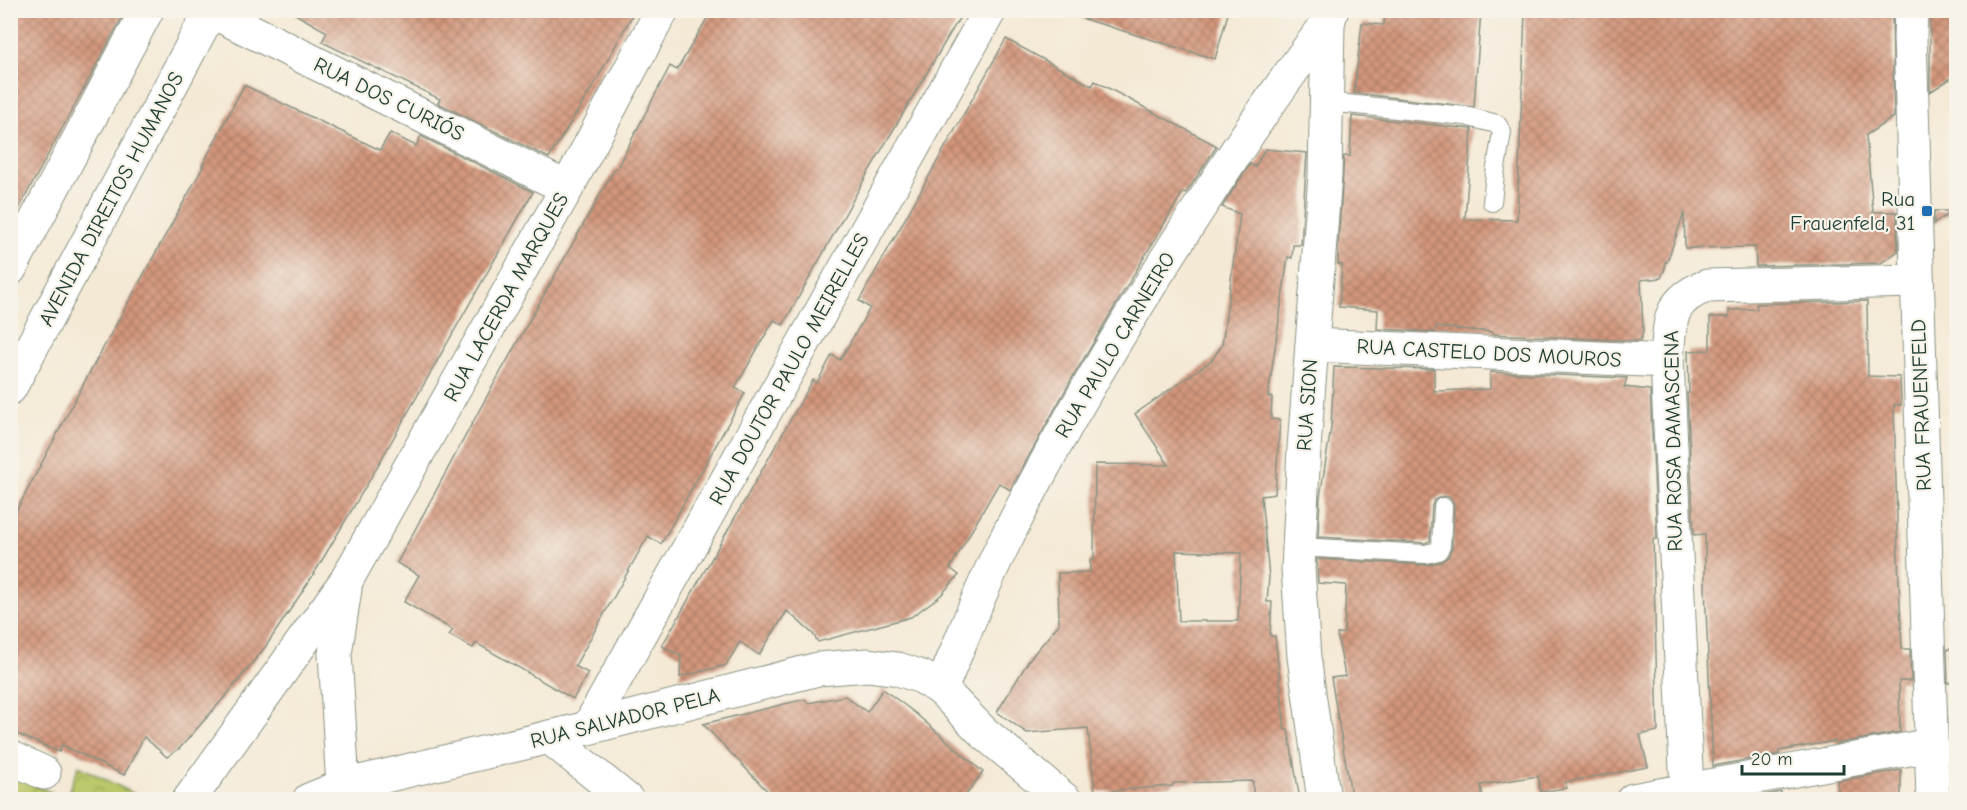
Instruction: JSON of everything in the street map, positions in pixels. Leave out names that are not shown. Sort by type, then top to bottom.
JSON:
[{"type":"street","points":[[10,269],[147,10]]},
{"type":"street","name":"RUA LACERDA MARQUES","points":[[189,800],[346,581],[567,188],[662,10]]},
{"type":"street","name":"RUA DOUTOR PAULO MEIRELLES","points":[[588,728],[990,10]]},
{"type":"street","name":"RUA FRAUENFELD","points":[[1911,10],[1933,800]]},
{"type":"street","name":"RUA DOS CURIÓS","points":[[211,11],[567,188]]},
{"type":"street","name":"AVENIDA DIREITOS HUMANOS","points":[[10,388],[211,11]]},
{"type":"street","name":"RUA SION","points":[[1324,800],[1304,657],[1298,569],[1304,448],[1325,175],[1330,17]]},
{"type":"street","name":"RUA PAULO CARNEIRO","points":[[941,689],[1001,549],[1065,426],[1154,278],[1240,144],[1330,17]]},
{"type":"street","name":"RUA ROSA DAMASCENA","points":[[1687,790],[1666,362],[1670,317],[1680,301],[1692,291],[1707,286],[1917,280]]},
{"type":"street","name":"RUA CASTELO DOS MOUROS","points":[[1312,345],[1666,362]]},
{"type":"street","name":"RUA LACERDA MARQUES","points":[[345,793],[335,654],[346,581]]},
{"type":"street","name":"RUA SALVADOR PELA","points":[[309,800],[345,793],[549,737],[818,669],[868,665],[898,669],[922,677],[941,689],[983,732],[1065,800]]},
{"type":"street","points":[[549,737],[627,800]]},
{"type":"street","points":[[1633,800],[1931,745]]},
{"type":"street","points":[[10,757],[44,773]]},
{"type":"lane","points":[[1327,102],[1465,116],[1497,124],[1502,132],[1492,202]]},
{"type":"lane","points":[[1299,547],[1434,553],[1441,546],[1443,507]]},
{"type":"green space","points":[[79,766],[144,799],[65,799]]},
{"type":"green space","points":[[10,773],[65,799],[11,799]]},
{"type":"building","points":[[17,10],[126,10],[10,225],[10,23]]},
{"type":"building","points":[[288,10],[635,10],[596,81],[549,158],[438,103],[440,99],[322,42],[327,32]]},
{"type":"building","points":[[712,10],[964,10],[869,171],[783,325],[774,320],[735,388],[745,393],[661,544],[648,536],[575,666],[588,673],[573,699],[476,643],[473,648],[449,635],[453,630],[404,602],[419,575],[397,563],[481,407],[617,168],[670,66],[677,70]]},
{"type":"building","points":[[1082,10],[1229,10],[1215,59],[1081,18]]},
{"type":"building","points":[[1385,10],[1481,10],[1474,107],[1354,93],[1362,23],[1384,25]]},
{"type":"building","points":[[1573,10],[1892,10],[1894,117],[1866,135],[1873,212],[1897,212],[1898,251],[1881,263],[1756,266],[1755,247],[1685,248],[1684,213],[1661,278],[1641,280],[1643,332],[1640,341],[1492,334],[1492,332],[1436,327],[1435,332],[1377,329],[1378,310],[1339,307],[1342,265],[1338,264],[1338,247],[1344,156],[1350,156],[1352,116],[1472,129],[1465,219],[1517,220],[1525,12],[1573,16]]},
{"type":"building","points":[[1930,13],[1956,16],[1956,75],[1930,92]]},
{"type":"building","points":[[1006,39],[1092,86],[1095,81],[1217,146],[1186,193],[1183,192],[1071,380],[1010,490],[999,483],[950,568],[959,575],[940,596],[911,617],[818,642],[813,634],[787,611],[759,655],[740,642],[726,665],[680,677],[681,656],[662,646],[813,380],[817,383],[832,355],[840,360],[870,308],[859,301]]},
{"type":"building","points":[[244,85],[380,150],[390,133],[416,146],[421,136],[533,192],[369,481],[312,577],[266,646],[180,748],[167,757],[144,737],[124,775],[62,745],[59,752],[10,731],[10,523],[203,167]]},
{"type":"building","points":[[1265,149],[1307,153],[1301,245],[1293,245],[1292,258],[1288,257],[1268,397],[1272,397],[1271,419],[1280,420],[1275,494],[1261,496],[1269,577],[1267,602],[1272,602],[1270,636],[1275,636],[1285,730],[1288,729],[1300,800],[1253,800],[1253,781],[1174,783],[1172,786],[1095,792],[1088,728],[1027,733],[997,712],[1028,661],[1059,624],[1058,573],[1090,572],[1090,559],[1094,559],[1095,464],[1169,465],[1135,414],[1212,360],[1222,345],[1240,214],[1222,207],[1250,164],[1255,167]],"holes":[[[1176,551],[1241,553],[1238,621],[1179,621]]]},
{"type":"building","points":[[1934,211],[1952,211],[1934,224]]},
{"type":"building","points":[[1867,301],[1868,376],[1900,377],[1901,405],[1894,405],[1898,559],[1902,649],[1910,649],[1911,681],[1899,681],[1900,732],[1779,751],[1779,754],[1713,766],[1705,588],[1705,534],[1694,535],[1687,393],[1689,393],[1688,351],[1710,350],[1710,317],[1729,317],[1729,310],[1757,309],[1756,304]]},
{"type":"building","points":[[1334,367],[1434,369],[1434,391],[1490,389],[1490,372],[1627,378],[1624,387],[1650,390],[1657,539],[1653,539],[1658,731],[1640,735],[1648,767],[1565,782],[1567,788],[1541,792],[1538,776],[1481,785],[1483,800],[1352,800],[1331,678],[1345,676],[1337,634],[1344,633],[1346,585],[1318,583],[1317,559],[1425,565],[1441,562],[1448,557],[1452,547],[1454,508],[1453,501],[1449,497],[1443,496],[1434,500],[1430,541],[1425,543],[1318,537],[1320,497],[1331,428]]},
{"type":"building","points":[[1947,649],[1956,649],[1956,683],[1948,683]]},
{"type":"building","points":[[883,689],[915,713],[983,772],[962,800],[776,800],[703,724],[805,699],[808,703],[845,696],[867,712]]},
{"type":"building","points":[[1901,770],[1901,800],[1839,800],[1837,781]]},
{"type":"building","points":[[1781,792],[1782,800],[1739,800]]},
{"type":"place","name":"Rua Frauenfeld, 31","points":[[1927,211]]}]
